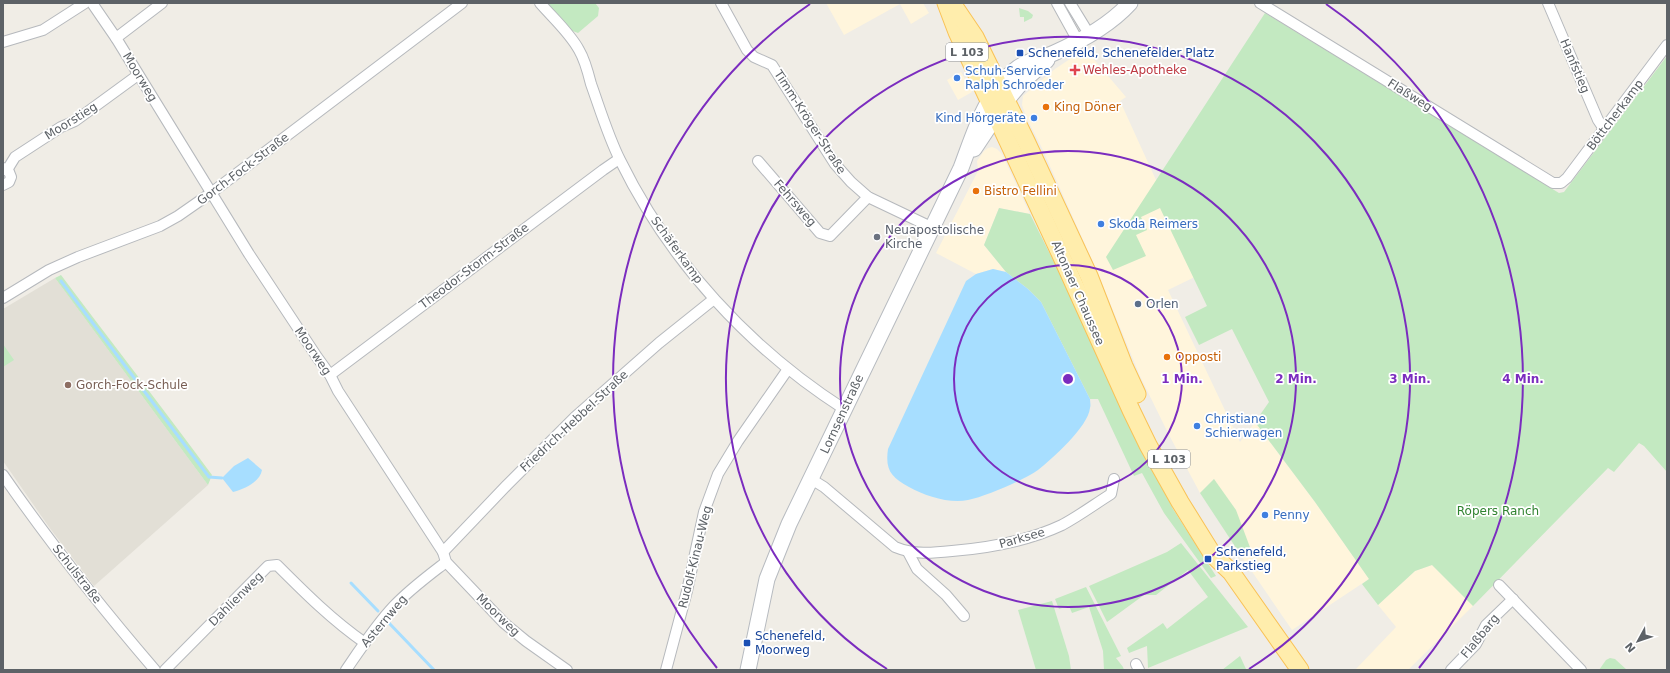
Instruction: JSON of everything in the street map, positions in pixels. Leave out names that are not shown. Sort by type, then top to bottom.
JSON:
[{"type":"main road","name":"Altonaer Chaussee","points":[[946,3],[957,32],[1148,445],[1180,502],[1213,555],[1231,572],[1300,670]]},
{"type":"main road","name":"Altonaer Chaussee","points":[[951,3],[968,26],[999,85],[1088,276],[1124,366],[1147,417],[1186,490],[1223,550],[1231,572]]},
{"type":"street","points":[[3,42],[37,32],[85,3]]},
{"type":"street","name":"Moorweg","points":[[92,3],[116,38],[211,193],[297,328],[330,375],[338,391],[445,557],[504,623],[566,670]]},
{"type":"street","points":[[116,38],[162,3]]},
{"type":"street","name":"Gorch-Fock-Straße","points":[[3,298],[49,270],[78,257],[160,226],[211,193],[462,3]]},
{"type":"street","name":"Schäferkamp","points":[[540,3],[575,44],[581,55],[604,122],[619,159],[635,189],[665,236],[714,299],[765,350],[828,399],[844,409]]},
{"type":"street","name":"Timm-Kröger-Straße","points":[[721,3],[748,50],[754,57],[772,65],[834,164],[868,197],[931,227]]},
{"type":"street","points":[[1057,3],[1062,14],[1084,38]]},
{"type":"street","points":[[987,62],[1015,69],[1054,53],[1084,38],[1120,14],[1130,3]]},
{"type":"street","name":"Flaßweg","points":[[1260,3],[1553,183],[1561,183]]},
{"type":"street","name":"Hanfstieg","points":[[1548,3],[1598,120],[1604,128]]},
{"type":"street","points":[[1062,14],[1073,4],[1084,38]]},
{"type":"street","name":"Böttcherkamp","points":[[1561,183],[1567,178],[1667,45]]},
{"type":"street","name":"Lornsenstraße","points":[[960,168],[1006,101],[1022,82],[1054,53]]},
{"type":"street","name":"Lornsenstraße","points":[[748,670],[767,579],[789,524],[960,168],[989,100],[999,85],[1015,69]]},
{"type":"street","name":"Moorstieg","points":[[3,186],[10,180],[10,174],[5,169],[15,157],[61,127],[75,121],[138,75]]},
{"type":"street","points":[[989,100],[1006,101]]},
{"type":"street","name":"Theodor-Storm-Straße","points":[[330,375],[596,174],[619,159]]},
{"type":"street","name":"Fehrsweg","points":[[758,161],[820,233],[830,236],[868,197]]},
{"type":"street","name":"Friedrich-Hebbel-Straße","points":[[445,557],[507,485],[576,417],[659,344],[714,299]]},
{"type":"street","name":"Rudolf-Kinau-Weg","points":[[666,670],[687,592],[704,512],[718,474],[738,441],[788,369]]},
{"type":"street","name":"Schulstraße","points":[[3,475],[54,546],[117,626],[155,670]]},
{"type":"street","name":"Parksee","points":[[811,480],[824,487],[896,547],[908,552],[935,553],[984,549],[1044,532],[1062,524],[1111,494],[1114,479]]},
{"type":"street","points":[[908,552],[917,569],[946,595],[964,616]]},
{"type":"street","name":"Asternweg","points":[[346,670],[382,619],[445,557]]},
{"type":"street","name":"Dahlienweg","points":[[165,670],[268,566],[276,565],[340,626],[364,643]]},
{"type":"street","points":[[1499,585],[1581,670]]},
{"type":"street","name":"Flaßbarg","points":[[1451,670],[1476,644],[1486,626],[1513,600]]},
{"type":"shaded area","points":[[826,3],[923,3],[929,13],[911,24],[900,4],[844,35]]},
{"type":"shaded area","points":[[1085,49],[1126,97],[1120,101],[1156,180],[1203,273],[1168,290],[1240,442],[1255,422],[1315,502],[1369,579],[1292,630],[1242,557],[1251,550],[1214,479],[1200,493],[1168,433],[1140,376],[1096,269],[1041,146],[1027,119],[1022,105],[1023,96],[1055,69]]},
{"type":"shaded area","points":[[961,72],[972,92],[958,100],[947,80]]},
{"type":"shaded area","points":[[992,147],[997,149],[1002,154],[1030,214],[999,208],[984,245],[1006,272],[993,269],[976,274],[936,253],[978,171],[977,161],[984,151]]},
{"type":"shaded area","name":"Gorch-Fock-Schule","points":[[55,278],[208,485],[94,586],[49,527],[3,461],[3,309]]},
{"type":"shaded area","points":[[1432,565],[1473,606],[1408,670],[1355,670],[1396,627],[1378,605],[1415,571]]},
{"type":"green space","points":[[547,3],[595,3],[599,8],[598,16],[578,33],[570,30]]},
{"type":"green space","points":[[1019,8],[1028,11],[1033,15],[1032,18],[1024,22],[1024,17],[1020,17]]},
{"type":"green space","name":"Röpers Ranch","points":[[1265,13],[1559,193],[1564,192],[1667,56],[1667,472],[1644,446],[1639,443],[1614,472],[1608,468],[1473,606],[1432,565],[1415,571],[1378,605],[1362,584],[1369,579],[1315,502],[1255,422],[1269,402],[1232,329],[1199,345],[1185,317],[1207,306],[1160,208],[1141,217],[1147,230],[1136,235],[1146,256],[1113,270],[1106,257]]},
{"type":"green space","points":[[999,208],[1030,214],[1173,509],[1216,576],[1211,578],[1164,513],[1142,473],[1134,476],[1098,399],[1090,399],[1041,302],[1028,289],[1006,272],[984,245]]},
{"type":"green space","points":[[61,275],[212,475],[208,485],[55,278]]},
{"type":"green space","points":[[3,344],[14,360],[3,367]]},
{"type":"green space","points":[[1214,479],[1236,510],[1251,550],[1242,557],[1200,493]]},
{"type":"green space","points":[[1181,543],[1248,627],[1148,668],[1147,646],[1129,653],[1127,648],[1163,623],[1167,629],[1208,597],[1188,570],[1156,595],[1144,595],[1107,622],[1089,586],[1167,552]]},
{"type":"green space","points":[[1086,587],[1121,656],[1116,658],[1124,670],[1104,670],[1103,651],[1089,607],[1072,613],[1069,606],[1059,609],[1055,599]]},
{"type":"green space","points":[[1052,601],[1069,656],[1071,670],[1036,670],[1018,610]]},
{"type":"green space","points":[[1240,656],[1246,669],[1222,670]]},
{"type":"green space","points":[[1610,658],[1615,659],[1627,670],[1599,670],[1606,660]]},
{"type":"water","points":[[993,269],[1006,272],[1028,289],[1041,302],[1090,399],[1090,407],[1088,416],[1076,433],[1038,470],[1004,488],[984,495],[961,501],[946,500],[915,490],[898,480],[891,472],[887,462],[888,449],[966,281],[976,274]]},
{"type":"water","points":[[248,458],[262,470],[261,474],[251,484],[233,492],[222,478],[234,466]]},
{"type":"waterway","points":[[61,281],[209,477],[222,478]]},
{"type":"waterway","points":[[351,583],[378,611]]},
{"type":"waterway","points":[[389,623],[434,670]]},
{"type":"place","name":"Schenefeld, Schenefelder Platz","points":[[1020,53]]},
{"type":"place","name":"Wehles-Apotheke","points":[[1075,70]]},
{"type":"place","name":"Schuh-Service Ralph Schroeder","points":[[957,78]]},
{"type":"place","name":"King Döner","points":[[1046,107]]},
{"type":"place","name":"Kind Hörgeräte","points":[[1034,118]]},
{"type":"place","name":"Bistro Fellini","points":[[976,191]]},
{"type":"place","name":"Skoda Reimers","points":[[1101,224]]},
{"type":"place","name":"Neuapostolische Kirche","points":[[877,237]]},
{"type":"place","name":"Orlen","points":[[1138,304]]},
{"type":"place","name":"Opposti","points":[[1167,357]]},
{"type":"place","name":"Gorch-Fock-Schule","points":[[68,385]]},
{"type":"place","name":"Christiane Schierwagen","points":[[1197,426]]},
{"type":"place","name":"Penny","points":[[1265,515]]},
{"type":"place","name":"Schenefeld, Parkstieg","points":[[1208,559]]},
{"type":"place","name":"Schenefeld, Moorweg","points":[[747,643]]}]
